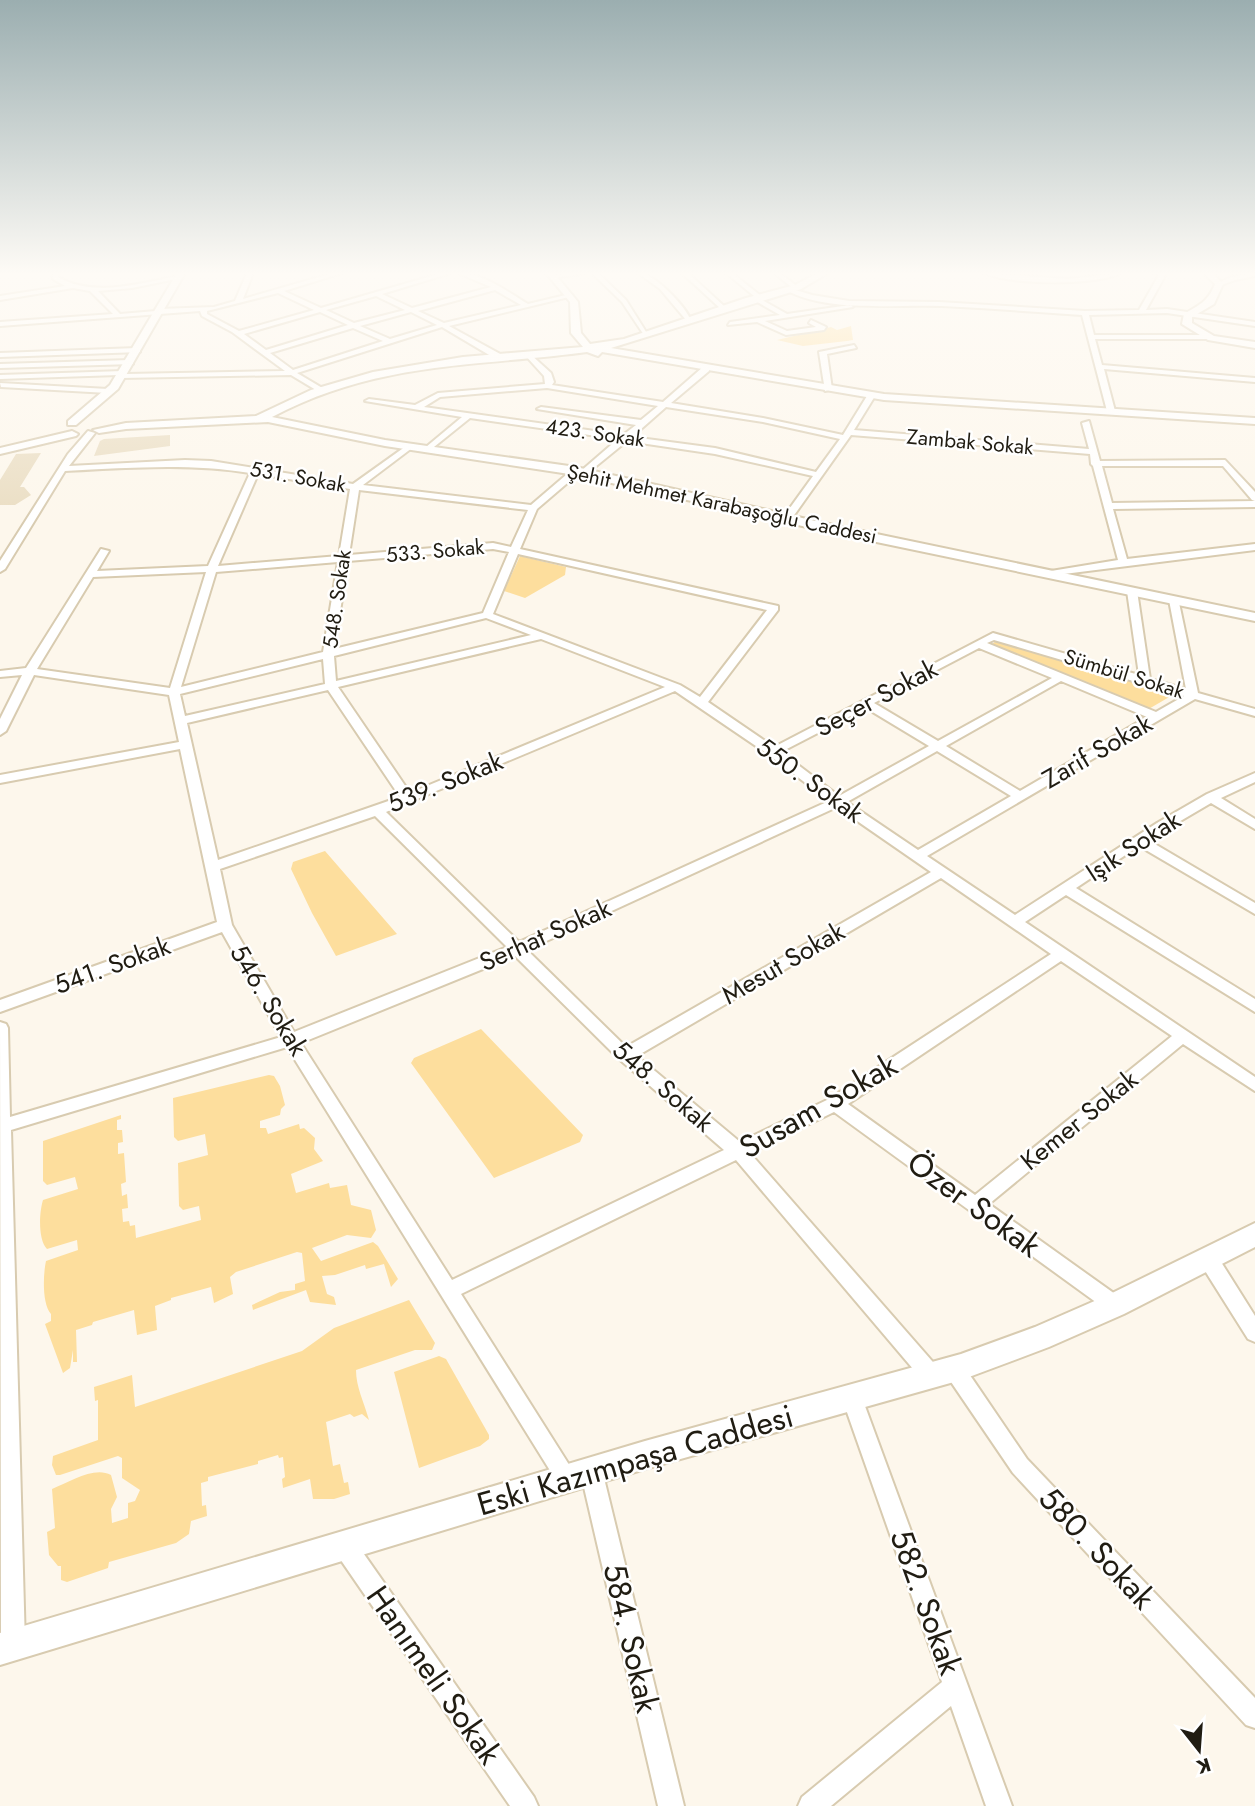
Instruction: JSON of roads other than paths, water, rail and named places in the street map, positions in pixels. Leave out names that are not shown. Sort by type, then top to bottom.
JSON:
[{"type":"main road","points":[[0,451],[72,429],[111,389],[133,357]]},
{"type":"main road","points":[[259,419],[321,391],[395,368],[496,357]]},
{"type":"main road","points":[[640,357],[871,396],[1084,415],[1222,419]]},
{"type":"main road","points":[[101,421],[117,390],[111,389]]},
{"type":"main road","points":[[987,405],[1084,415],[1111,411],[1255,421]]},
{"type":"main road","name":"Şehit Mehmet Karabaşoğlu Caddesi","points":[[72,429],[101,421],[259,419],[580,472],[787,519],[1255,618]]},
{"type":"main road","points":[[0,444],[72,429]]},
{"type":"main road","name":"Eski Kazımpaşa Caddesi","points":[[6,1647],[578,1474],[943,1372],[1040,1338],[1209,1259],[1255,1234]]},
{"type":"street","points":[[269,357],[289,373],[321,391]]},
{"type":"street","points":[[0,377],[289,373],[338,357]]},
{"type":"street","points":[[531,357],[548,375],[550,382],[547,386]]},
{"type":"street","points":[[823,357],[828,389]]},
{"type":"street","points":[[1097,357],[1111,411]]},
{"type":"street","points":[[1,367],[130,362]]},
{"type":"street","points":[[1100,367],[1255,380]]},
{"type":"street","points":[[0,674],[30,671],[174,692],[487,615],[533,508],[626,437],[706,369]]},
{"type":"street","points":[[0,385],[111,389]]},
{"type":"street","name":"Zambak Sokak","points":[[416,408],[438,395],[547,386],[846,435],[1092,452]]},
{"type":"street","points":[[787,519],[871,396]]},
{"type":"street","name":"423. Sokak","points":[[369,401],[715,451],[819,475]]},
{"type":"street","points":[[541,408],[642,423]]},
{"type":"street","points":[[429,449],[469,415]]},
{"type":"street","points":[[1084,415],[1123,562]]},
{"type":"street","points":[[0,569],[3,559],[72,454],[101,421]]},
{"type":"street","points":[[72,429],[72,454]]},
{"type":"street","points":[[355,487],[410,446]]},
{"type":"street","name":"531. Sokak","points":[[62,470],[185,463],[256,470],[355,487],[533,508]]},
{"type":"street","points":[[1095,464],[1225,463],[1255,498]]},
{"type":"street","points":[[174,692],[212,569],[256,470]]},
{"type":"street","name":"548. Sokak","points":[[355,487],[341,559],[328,654],[331,686],[407,798]]},
{"type":"street","points":[[1107,506],[1255,504]]},
{"type":"street","name":"533. Sokak","points":[[90,574],[212,569],[493,546],[774,608],[702,702]]},
{"type":"street","points":[[1051,574],[1123,562],[1255,547]]},
{"type":"street","points":[[0,732],[30,671],[104,551]]},
{"type":"street","points":[[1132,591],[1145,681]]},
{"type":"street","points":[[1174,600],[1193,695]]},
{"type":"street","name":"550. Sokak","points":[[487,615],[676,687],[702,702],[773,751],[838,802],[1255,1085]]},
{"type":"street","points":[[181,720],[542,636]]},
{"type":"street","name":"Sümbül Sokak","points":[[993,636],[1255,713]]},
{"type":"street","name":"Seçer Sokak","points":[[773,751],[993,636]]},
{"type":"street","points":[[979,644],[1156,716]]},
{"type":"street","name":"Serhat Sokak","points":[[2,1126],[291,1040],[517,949],[838,802],[1061,677]]},
{"type":"street","name":"539. Sokak","points":[[211,867],[377,811],[676,687]]},
{"type":"street","name":"546. Sokak","points":[[174,692],[225,925],[291,1040],[449,1292],[578,1474]]},
{"type":"street","name":"Zarif Sokak","points":[[917,856],[1193,695]]},
{"type":"street","points":[[866,703],[1020,796]]},
{"type":"street","points":[[0,779],[187,744]]},
{"type":"street","name":"Işık Sokak","points":[[1015,922],[1211,797],[1255,777]]},
{"type":"street","points":[[1211,797],[1255,825]]},
{"type":"street","name":"548. Sokak","points":[[377,811],[625,1055],[739,1152],[943,1372]]},
{"type":"street","points":[[1140,841],[1255,909]]},
{"type":"street","name":"Mesut Sokak","points":[[625,1055],[941,872]]},
{"type":"street","points":[[1067,889],[1255,1006]]},
{"type":"street","name":"541. Sokak","points":[[0,1006],[225,925]]},
{"type":"street","name":"Susam Sokak","points":[[449,1292],[835,1104],[1061,954]]},
{"type":"street","points":[[0,1028],[6,1647]]},
{"type":"street","name":"Kemer Sokak","points":[[975,1205],[1183,1036]]},
{"type":"street","name":"Özer Sokak","points":[[835,1104],[1115,1304]]},
{"type":"street","points":[[1209,1259],[1255,1333]]},
{"type":"street","name":"580. Sokak","points":[[943,1372],[1020,1466],[1255,1716]]},
{"type":"street","name":"582. Sokak","points":[[852,1398],[999,1806]]},
{"type":"street","name":"584. Sokak","points":[[578,1474],[671,1806]]},
{"type":"street","name":"Hanımeli Sokak","points":[[344,1545],[524,1806]]},
{"type":"street","points":[[811,1806],[956,1686]]}]
